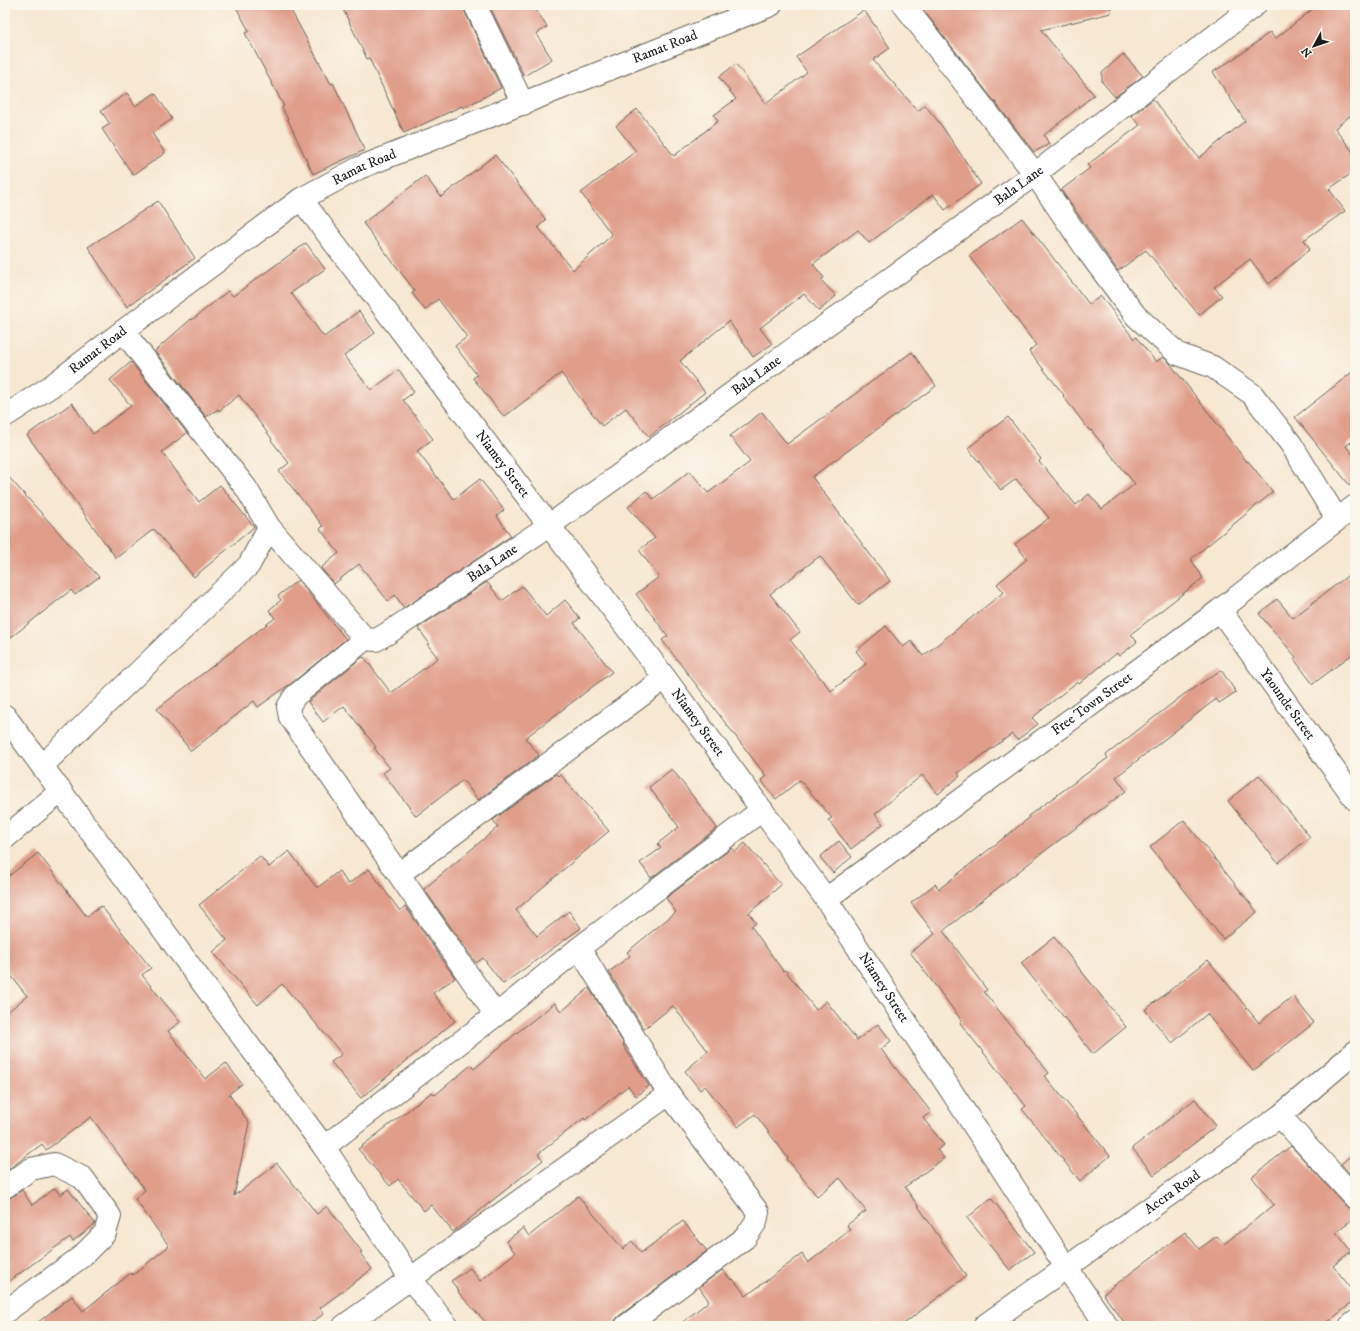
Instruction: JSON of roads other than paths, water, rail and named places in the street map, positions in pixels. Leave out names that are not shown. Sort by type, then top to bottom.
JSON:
[{"type":"street","points":[[475,5],[523,104]]},
{"type":"street","name":"Ramat Road","points":[[5,416],[50,388],[122,331],[302,199],[359,168],[771,5]]},
{"type":"street","points":[[904,5],[1034,174],[1089,253],[1136,316],[1178,354],[1213,367],[1252,394],[1291,444],[1336,519]]},
{"type":"street","name":"Bala Lane","points":[[365,639],[376,640],[388,633],[550,525],[1034,174],[1255,5]]},
{"type":"street","name":"Niamey Street","points":[[302,199],[666,678],[826,899],[1066,1267],[1107,1326]]},
{"type":"street","points":[[122,331],[246,488],[269,527],[365,639],[296,696],[288,707],[290,717],[496,1015]]},
{"type":"street","name":"Free Town Street","points":[[826,899],[1220,610],[1336,519],[1355,506]]},
{"type":"street","points":[[42,766],[249,565],[269,527]]},
{"type":"street","name":"Yaounde Street","points":[[1220,610],[1355,799]]},
{"type":"street","points":[[399,874],[666,678]]},
{"type":"street","points":[[5,716],[324,1147],[411,1279],[447,1326]]},
{"type":"street","points":[[5,838],[61,791]]},
{"type":"street","points":[[324,1147],[496,1015],[579,948],[762,810]]},
{"type":"street","points":[[579,948],[670,1094],[758,1212],[756,1222],[745,1238],[626,1326]]},
{"type":"street","name":"Accra Road","points":[[984,1326],[1280,1116],[1355,1052]]},
{"type":"street","points":[[344,1326],[670,1094]]},
{"type":"street","points":[[1280,1116],[1355,1198]]},
{"type":"street","points":[[5,1187],[31,1169],[54,1164],[83,1178],[110,1216],[105,1233],[81,1257],[5,1312]]},
{"type":"street","points":[[1350,1326],[1355,1322]]}]
